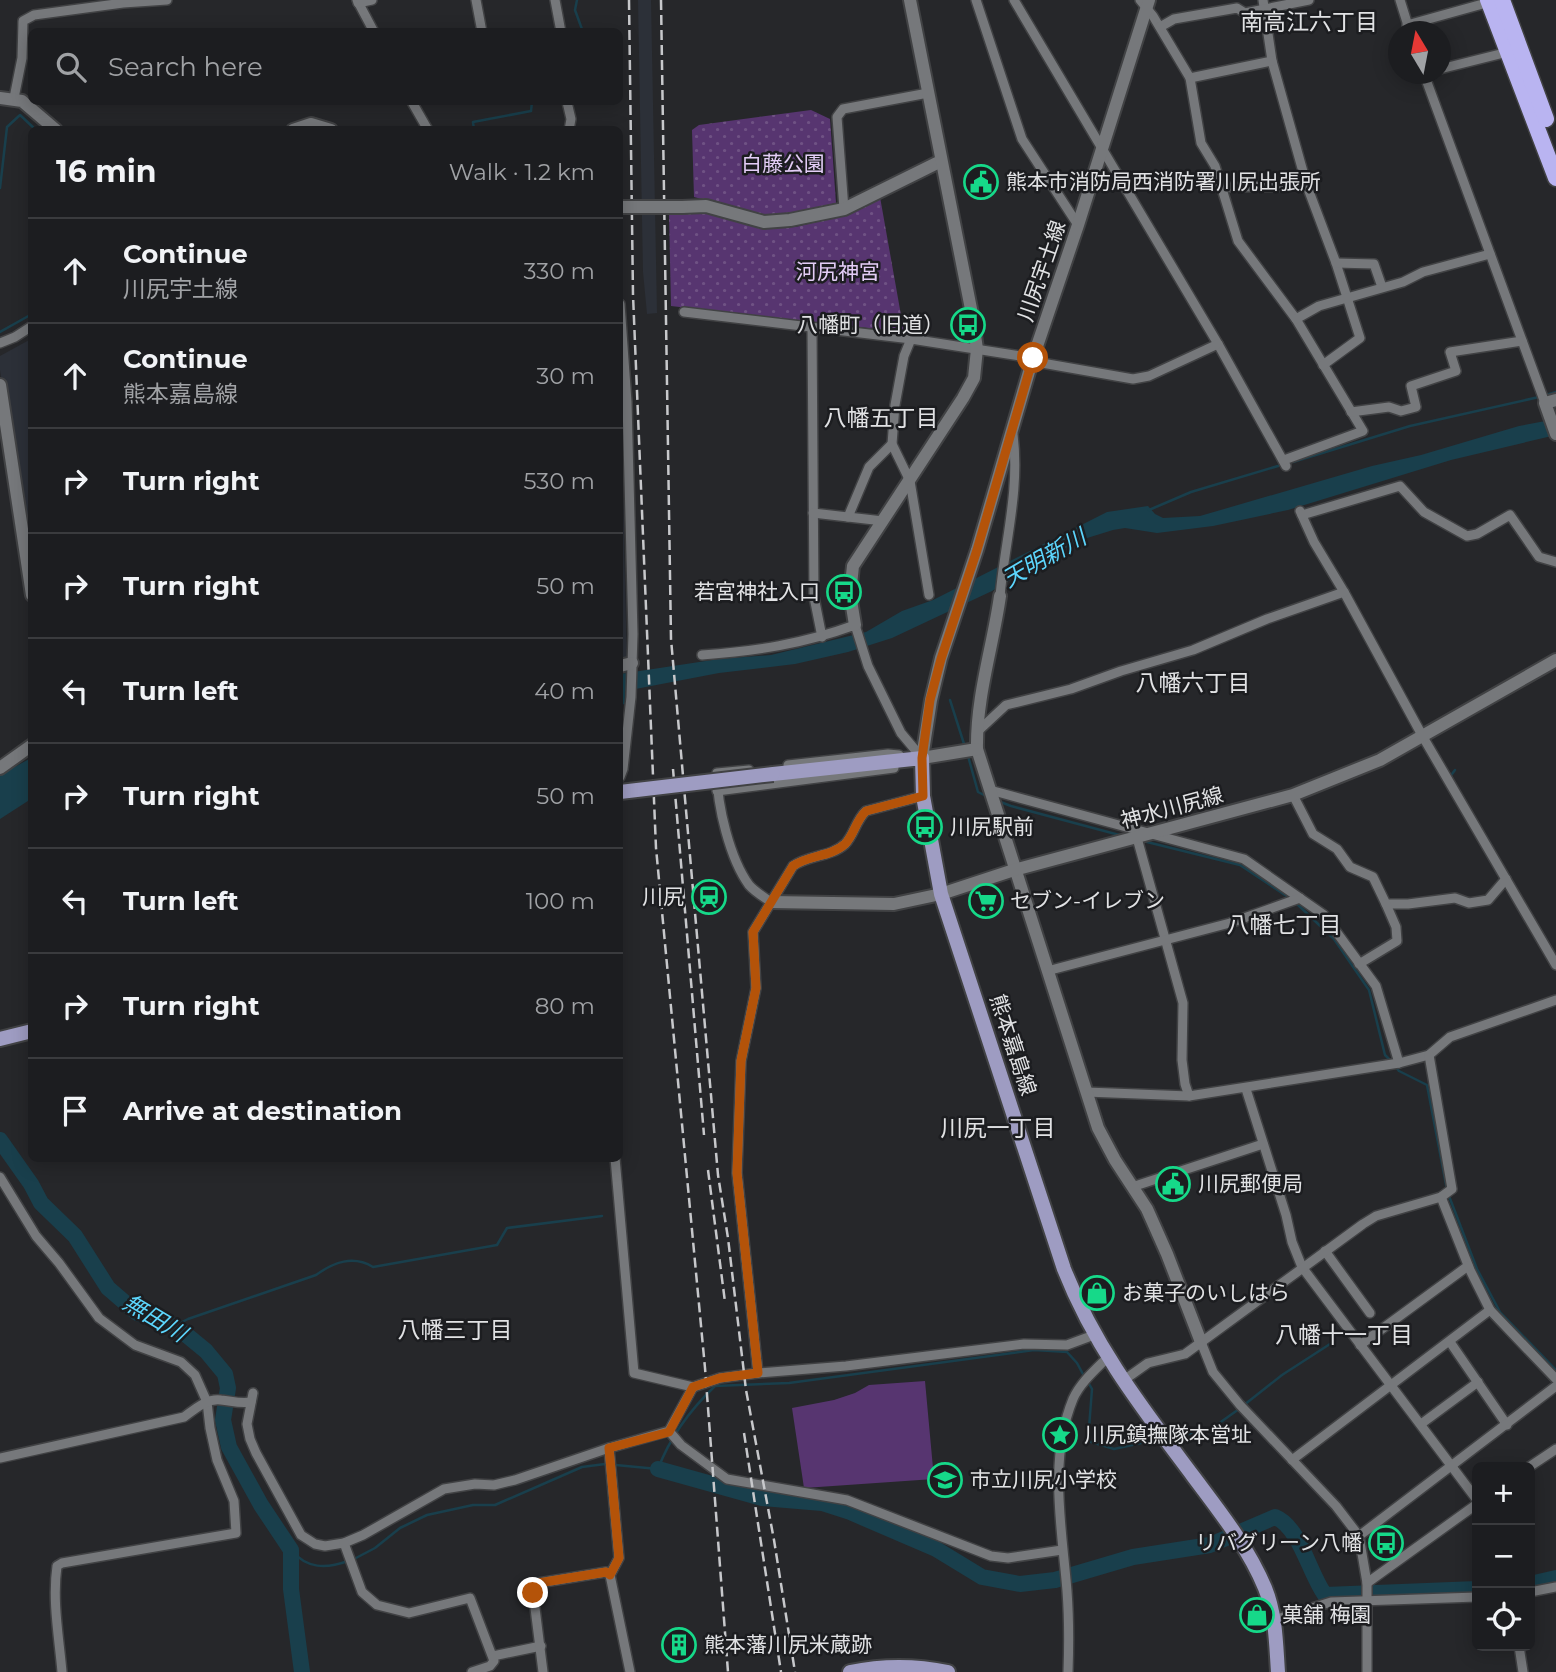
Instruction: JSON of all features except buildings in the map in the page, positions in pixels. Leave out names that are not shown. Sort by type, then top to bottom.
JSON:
[{"type":"highway","points":[[1494,0],[1508,52],[1556,178]]},
{"type":"highway","points":[[1494,0],[1556,147]]},
{"type":"main road","points":[[623,792],[922,758]]},
{"type":"main road","name":"熊本嘉島線","points":[[922,758],[923,796],[941,894],[1064,1269],[1107,1358],[1235,1533],[1265,1588],[1274,1620],[1278,1672]]},
{"type":"main road","points":[[0,1039],[28,1032]]},
{"type":"main road","points":[[850,1672],[899,1666],[948,1672]]},
{"type":"street","points":[[14,98],[22,58],[23,21],[34,15],[167,0]]},
{"type":"street","points":[[372,0],[358,1],[372,28]]},
{"type":"street","points":[[476,0],[481,28]]},
{"type":"street","points":[[555,0],[560,28]]},
{"type":"street","points":[[910,0],[977,349],[974,378],[853,566],[850,594],[855,625],[868,666],[901,733],[922,758]]},
{"type":"street","points":[[976,0],[1022,139],[1078,225]]},
{"type":"street","points":[[1014,0],[1218,344],[1285,463],[1363,431],[1296,319],[1238,241],[1215,166],[1201,143],[1190,78],[1145,2]]},
{"type":"street","points":[[1160,27],[1174,19],[1237,8],[1245,13],[1264,4],[1308,0]]},
{"type":"street","points":[[1400,0],[1406,21]]},
{"type":"street","points":[[1430,21],[1494,0]]},
{"type":"street","name":"川尻宇土線","points":[[922,758],[930,700],[952,620],[968,576],[1033,358],[1078,225],[1145,2]]},
{"type":"street","points":[[1264,4],[1272,61],[1307,186],[1336,262],[1360,338],[1323,365]]},
{"type":"street","points":[[1451,66],[1508,52]]},
{"type":"street","points":[[1190,78],[1272,61]]},
{"type":"street","points":[[1428,84],[1522,341],[1551,402],[1550,416],[1556,434]]},
{"type":"street","points":[[844,209],[837,117],[843,109],[928,93]]},
{"type":"street","points":[[0,98],[22,101],[50,126]]},
{"type":"street","points":[[414,105],[426,126]]},
{"type":"street","points":[[568,105],[569,126]]},
{"type":"street","points":[[623,207],[706,206],[764,222],[790,220],[844,209],[941,161]]},
{"type":"street","points":[[1221,187],[1307,186]]},
{"type":"street","points":[[1296,319],[1319,306],[1347,300],[1403,282],[1423,272],[1490,254]]},
{"type":"street","points":[[1336,262],[1374,264],[1382,287]]},
{"type":"street","points":[[684,312],[911,339],[1033,358],[1133,379],[1149,376],[1218,344]]},
{"type":"street","points":[[0,343],[28,328]]},
{"type":"street","points":[[812,328],[814,597],[822,637]]},
{"type":"street","points":[[911,339],[904,356],[895,405],[892,444],[910,481],[929,595]]},
{"type":"street","points":[[1351,412],[1389,407],[1401,411],[1416,407],[1411,386],[1455,371],[1450,352],[1522,341]]},
{"type":"street","points":[[623,346],[627,402],[628,665],[631,697],[623,769]]},
{"type":"street","points":[[0,385],[28,569]]},
{"type":"street","points":[[1013,430],[1015,491],[977,732],[977,749],[1086,1092],[1107,1145],[1147,1209],[1213,1373],[1336,1506],[1359,1536],[1367,1583],[1367,1672]]},
{"type":"street","points":[[848,517],[869,467],[892,444]]},
{"type":"street","points":[[1556,562],[1538,557],[1510,514],[1468,536],[1424,512],[1400,486],[1301,513],[1314,542],[1423,737],[1506,879],[1551,947],[1556,965]]},
{"type":"street","points":[[813,513],[883,521]]},
{"type":"street","points":[[977,732],[1006,705],[1071,689],[1193,650],[1267,619],[1344,592]]},
{"type":"street","points":[[702,656],[759,651],[822,637],[855,625]]},
{"type":"street","name":"神水川尻線","points":[[771,902],[894,904],[941,894],[1014,870],[1293,795],[1354,772],[1423,737],[1556,660]]},
{"type":"street","points":[[0,768],[28,748]]},
{"type":"street","points":[[717,791],[899,767],[922,758],[977,749]]},
{"type":"street","points":[[771,902],[751,887],[732,850],[717,791],[717,774],[888,754],[922,758]]},
{"type":"street","points":[[990,790],[1244,859],[1324,915],[1377,986],[1399,1063]]},
{"type":"street","points":[[1293,795],[1313,834],[1337,849],[1350,867],[1373,877],[1396,927],[1397,941],[1359,964]]},
{"type":"street","points":[[758,1373],[737,1173],[741,1061],[756,988],[753,932],[793,866],[802,860],[844,845],[859,817],[866,811],[923,796]]},
{"type":"street","points":[[1137,838],[1183,1003],[1182,1060],[1189,1096]]},
{"type":"street","points":[[1386,904],[1455,898],[1469,903],[1488,900],[1506,879]]},
{"type":"street","points":[[1047,971],[1230,923],[1300,898]]},
{"type":"street","points":[[1086,1092],[1189,1096],[1399,1063],[1429,1055],[1450,1037],[1556,1000]]},
{"type":"street","points":[[1124,1380],[1149,1363],[1185,1353],[1376,1216],[1441,1197],[1452,1189],[1429,1055]]},
{"type":"street","points":[[1246,1089],[1302,1267],[1453,1465],[1472,1494]]},
{"type":"street","points":[[1132,1187],[1263,1144]]},
{"type":"street","points":[[615,1162],[634,1373],[693,1387],[720,1378],[758,1373],[846,1366],[1024,1344],[1067,1345],[1094,1335]]},
{"type":"street","points":[[0,1177],[36,1236],[99,1318],[135,1345],[181,1362],[195,1375],[211,1401],[210,1428],[217,1460],[234,1501],[236,1533],[57,1566],[55,1580],[62,1672]]},
{"type":"street","points":[[1441,1197],[1468,1266],[1490,1310],[1556,1379]]},
{"type":"street","points":[[1325,1251],[1370,1313]]},
{"type":"street","points":[[1360,1345],[1468,1266]]},
{"type":"street","points":[[1292,1460],[1490,1310]]},
{"type":"street","points":[[1450,1342],[1507,1425]]},
{"type":"street","points":[[1068,1672],[1067,1590],[1058,1493],[1063,1439],[1073,1398],[1087,1377],[1107,1358]]},
{"type":"street","points":[[1421,1424],[1478,1382]]},
{"type":"street","points":[[1359,1536],[1556,1386]]},
{"type":"street","points":[[0,1458],[184,1416],[211,1401],[250,1400],[247,1424],[250,1439],[297,1528],[306,1539],[325,1546],[344,1543],[363,1535],[444,1489],[475,1484],[494,1485],[515,1480],[669,1432],[693,1387]]},
{"type":"street","points":[[669,1432],[681,1445],[727,1479],[847,1500],[991,1556],[1008,1559],[1062,1550]]},
{"type":"street","points":[[1535,1463],[1556,1449]]},
{"type":"street","points":[[609,1451],[619,1558],[610,1575],[630,1672]]},
{"type":"street","points":[[1367,1583],[1472,1506]]},
{"type":"street","points":[[344,1543],[362,1592],[377,1605],[409,1612],[470,1598],[494,1661],[490,1666],[472,1672]]},
{"type":"street","points":[[543,1672],[532,1584],[606,1572],[610,1575]]},
{"type":"street","points":[[1535,1591],[1556,1587]]},
{"type":"street","points":[[1274,1620],[1331,1602],[1472,1597]]},
{"type":"street","points":[[493,1656],[541,1646]]},
{"type":"street","points":[[1519,1651],[1523,1672]]},
{"type":"shaded area","points":[[638,0],[651,0],[657,313],[647,314],[643,272]]},
{"type":"shaded area","points":[[28,341],[28,558],[0,370],[0,356]]},
{"type":"shaded area","points":[[623,497],[627,663],[623,664]]},
{"type":"green space","name":"白藤公園","points":[[811,110],[830,119],[836,203],[791,213],[762,215],[694,197],[692,130],[699,125]]},
{"type":"green space","name":"河尻神宮","points":[[880,197],[904,332],[671,306],[669,213],[704,212],[762,228],[795,227],[847,215]]},
{"type":"green space","points":[[925,1381],[934,1479],[804,1488],[792,1408],[834,1400],[869,1385]]},
{"type":"water","name":"天明新川","points":[[1556,419],[1556,435],[1451,460],[1288,510],[1213,526],[1157,533],[1125,528],[1113,530],[1084,539],[1055,553],[992,591],[892,638],[848,652],[795,664],[719,673],[625,691],[623,704],[623,674],[719,659],[771,655],[866,632],[902,611],[933,600],[1107,512],[1148,506],[1163,518],[1200,516],[1519,426]]},
{"type":"water","points":[[28,760],[28,801],[0,819],[0,775]]},
{"type":"waterway","points":[[577,0],[575,10],[582,28]]},
{"type":"waterway","points":[[474,126],[473,122],[531,111],[532,105]]},
{"type":"waterway","points":[[0,188],[7,127],[20,115],[32,126]]},
{"type":"waterway","points":[[0,332],[28,316]]},
{"type":"waterway","points":[[1546,395],[1556,392]]},
{"type":"waterway","points":[[1293,462],[1410,426],[1539,397]]},
{"type":"waterway","points":[[1149,510],[1191,492],[1278,466]]},
{"type":"waterway","points":[[950,700],[965,747]]},
{"type":"waterway","points":[[968,756],[978,792],[986,796]]},
{"type":"waterway","points":[[1449,778],[1455,770]]},
{"type":"waterway","points":[[1460,794],[1473,815]]},
{"type":"waterway","points":[[998,801],[1123,836]]},
{"type":"waterway","points":[[1486,836],[1496,854]]},
{"type":"waterway","points":[[1143,841],[1240,865],[1291,899]]},
{"type":"waterway","points":[[1296,903],[1334,939],[1369,990],[1385,1055],[1391,1061]]},
{"type":"waterway","points":[[1395,1066],[1399,1071],[1427,1085],[1447,1190]]},
{"type":"waterway","name":"無田川","points":[[0,1140],[41,1203],[75,1236],[108,1288],[137,1313],[174,1326],[189,1337],[206,1351],[225,1374],[228,1388],[223,1420],[229,1447],[261,1505],[291,1550],[291,1589],[302,1672]]},
{"type":"waterway","points":[[1449,1196],[1477,1269],[1500,1312],[1556,1370]]},
{"type":"waterway","points":[[174,1326],[316,1275],[344,1262],[358,1261],[373,1267],[497,1245],[507,1228],[602,1216]]},
{"type":"waterway","points":[[1244,1405],[1282,1375],[1330,1344]]},
{"type":"waterway","points":[[354,1559],[375,1548],[400,1528],[427,1515],[473,1505],[495,1505],[582,1467],[605,1464],[658,1469],[682,1424],[715,1386],[789,1383],[1034,1350],[1067,1352],[1084,1376]]},
{"type":"waterway","points":[[1088,1382],[1092,1389],[1088,1441],[1114,1449],[1159,1439]]},
{"type":"waterway","points":[[1169,1438],[1211,1429],[1239,1409]]},
{"type":"waterway","points":[[658,1469],[762,1498],[822,1503],[850,1512],[936,1549],[982,1577],[1020,1584],[1055,1580],[1133,1557],[1210,1545],[1275,1517],[1284,1522],[1298,1540],[1325,1595],[1472,1589]]},
{"type":"waterway","points":[[291,1550],[304,1561],[317,1566],[348,1561]]},
{"type":"waterway","points":[[1535,1583],[1556,1578]]},
{"type":"railway","points":[[629,0],[633,295],[656,848],[705,1368],[728,1672]]},
{"type":"railway","points":[[661,0],[671,639],[718,1175],[746,1390],[795,1672]]},
{"type":"railway","points":[[673,769],[704,1135]]},
{"type":"railway","points":[[708,1170],[725,1302]]},
{"type":"railway","points":[[744,1433],[781,1672]]},
{"type":"place","name":"熊本市消防局西消防署川尻出張所","points":[[981,182]]},
{"type":"place","name":"八幡町（旧道）","points":[[968,325]]},
{"type":"place","name":"若宮神社入口","points":[[844,592]]},
{"type":"place","name":"川尻駅前","points":[[925,827]]},
{"type":"place","name":"川尻","points":[[709,897]]},
{"type":"place","name":"セブン-イレブン","points":[[986,901]]},
{"type":"place","name":"川尻郵便局","points":[[1173,1184]]},
{"type":"place","name":"お菓子のいしはら","points":[[1097,1293]]},
{"type":"place","name":"川尻鎮撫隊本営址","points":[[1060,1435]]},
{"type":"place","name":"市立川尻小学校","points":[[945,1480]]},
{"type":"place","name":"リバグリーン八幡","points":[[1386,1543]]},
{"type":"place","name":"菓舗 梅園","points":[[1257,1615]]},
{"type":"place","name":"熊本藩川尻米蔵跡","points":[[679,1645]]},
{"type":"district","name":"南高江六丁目","points":[[1309,22]]},
{"type":"district","name":"八幡五丁目","points":[[881,418]]},
{"type":"district","name":"八幡六丁目","points":[[1193,683]]},
{"type":"district","name":"八幡七丁目","points":[[1284,925]]},
{"type":"district","name":"川尻一丁目","points":[[998,1128]]},
{"type":"district","name":"八幡三丁目","points":[[455,1330]]},
{"type":"district","name":"八幡十一丁目","points":[[1344,1335]]},
{"type":"route","points":[[533,1593],[532,1584],[606,1572],[610,1575],[614,1568],[619,1558],[609,1448],[669,1432],[693,1387],[720,1378],[758,1373],[737,1173],[741,1061],[756,988],[753,932],[793,866],[802,860],[844,845],[859,817],[866,811],[923,796],[922,758],[930,700],[1033,358]]}]
